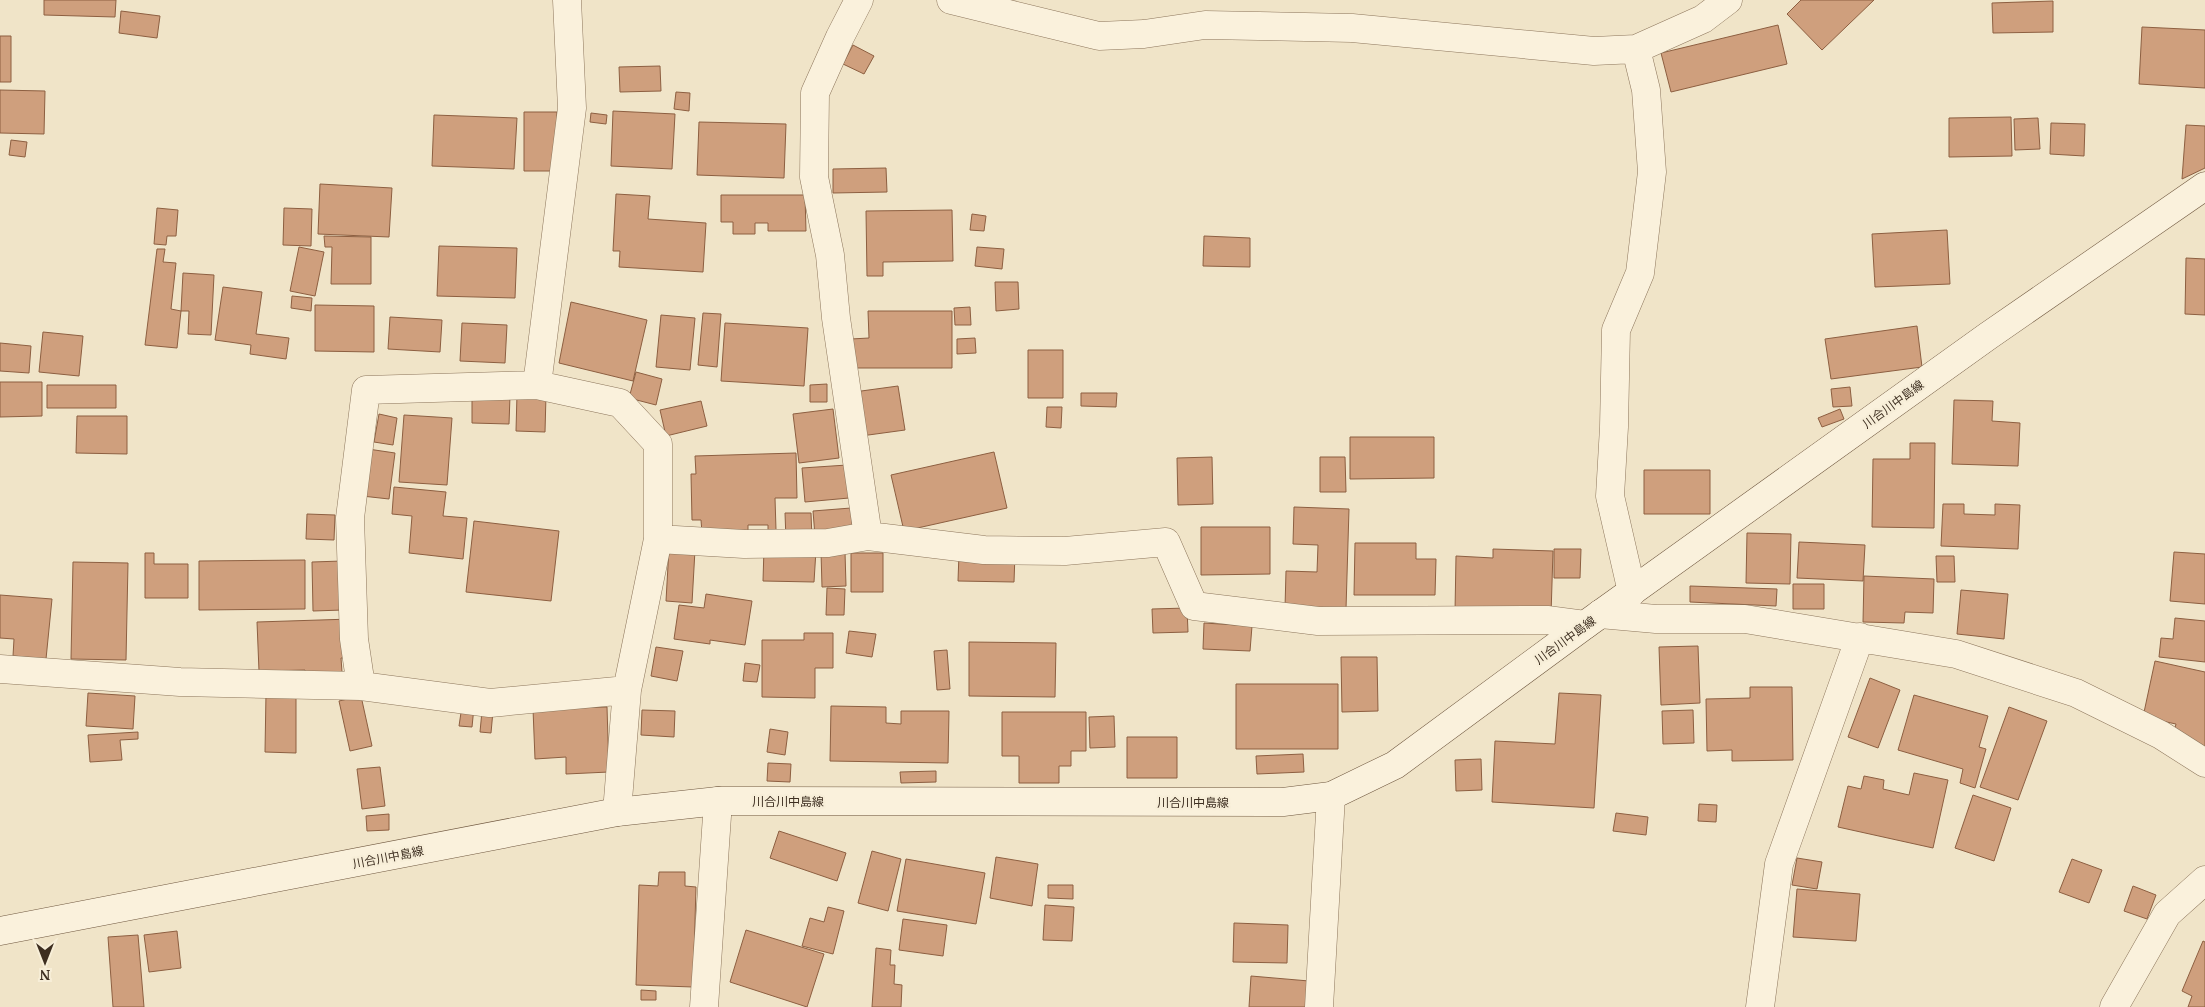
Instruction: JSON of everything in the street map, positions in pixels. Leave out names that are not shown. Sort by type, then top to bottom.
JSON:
[{"type":"street","points":[[537,385],[572,108],[567,0]]},
{"type":"street","points":[[859,0],[815,93],[814,177],[830,254],[843,373],[868,536]]},
{"type":"street","points":[[951,0],[1099,36],[1144,34],[1205,25],[1343,28],[1544,48],[1594,51],[1636,49],[1703,19],[1728,0]]},
{"type":"street","points":[[1632,592],[1610,496],[1614,427],[1616,330],[1640,273],[1652,172],[1646,90],[1636,49]]},
{"type":"street","name":"川合川中島線","points":[[0,931],[618,812],[718,801],[1283,802],[1332,796],[1395,765],[1593,619],[1988,336],[2205,186]]},
{"type":"street","points":[[361,686],[354,639],[350,518],[366,390],[537,385],[620,403],[658,444],[658,540],[627,690],[618,812]]},
{"type":"street","points":[[658,540],[744,544],[828,543],[868,536],[984,550],[1065,551],[1166,542],[1194,606],[1318,621],[1745,619],[1956,654],[2076,693],[2161,735],[2205,763]]},
{"type":"street","points":[[1760,1007],[1780,864],[1860,637]]},
{"type":"street","points":[[0,669],[180,682],[361,686],[490,702],[627,690]]},
{"type":"street","points":[[1319,1007],[1332,796]]},
{"type":"street","points":[[704,1007],[718,801]]},
{"type":"street","points":[[2114,1007],[2167,914],[2205,880]]},
{"type":"building","points":[[44,0],[116,0],[115,17],[44,15]]},
{"type":"building","points":[[1801,0],[1874,0],[1822,50],[1787,14]]},
{"type":"building","points":[[2053,1],[2053,32],[1993,33],[1992,3]]},
{"type":"building","points":[[121,11],[160,16],[157,38],[119,33]]},
{"type":"building","points":[[1778,25],[1787,64],[1671,92],[1661,53]]},
{"type":"building","points":[[2142,27],[2205,30],[2205,88],[2139,84]]},
{"type":"building","points":[[0,36],[11,36],[11,82],[0,82]]},
{"type":"building","points":[[853,45],[874,56],[864,74],[843,64]]},
{"type":"building","points":[[660,66],[661,91],[620,92],[619,67]]},
{"type":"building","points":[[0,90],[45,91],[44,134],[0,133]]},
{"type":"building","points":[[676,92],[690,93],[689,111],[674,109]]},
{"type":"building","points":[[613,111],[675,114],[672,169],[611,166]]},
{"type":"building","points":[[524,112],[557,112],[557,171],[524,171]]},
{"type":"building","points":[[591,113],[607,115],[606,124],[590,122]]},
{"type":"building","points":[[434,115],[517,118],[514,169],[432,166]]},
{"type":"building","points":[[2011,117],[2012,156],[1949,157],[1949,118]]},
{"type":"building","points":[[2038,118],[2040,149],[2015,150],[2014,119]]},
{"type":"building","points":[[699,122],[786,124],[784,178],[697,175]]},
{"type":"building","points":[[2051,123],[2085,124],[2084,156],[2050,154]]},
{"type":"building","points":[[2186,125],[2205,126],[2205,168],[2182,179]]},
{"type":"building","points":[[11,140],[27,142],[25,157],[9,155]]},
{"type":"building","points":[[886,168],[887,192],[833,193],[833,169]]},
{"type":"building","points":[[320,184],[392,188],[389,237],[318,234]]},
{"type":"building","points":[[616,194],[650,196],[648,219],[706,223],[703,272],[619,267],[620,251],[613,251]]},
{"type":"building","points":[[721,195],[805,195],[806,231],[768,231],[768,223],[755,223],[755,234],[733,234],[733,222],[721,222]]},
{"type":"building","points":[[157,208],[178,210],[176,236],[167,236],[166,245],[154,244]]},
{"type":"building","points":[[284,208],[312,209],[311,246],[283,245]]},
{"type":"building","points":[[952,210],[953,261],[883,262],[883,276],[867,276],[866,211]]},
{"type":"building","points":[[972,214],[986,216],[984,231],[970,230]]},
{"type":"building","points":[[1947,230],[1950,284],[1875,287],[1872,234]]},
{"type":"building","points":[[324,236],[371,237],[371,284],[331,284],[332,247],[325,247]]},
{"type":"building","points":[[1204,236],[1250,238],[1250,267],[1203,266]]},
{"type":"building","points":[[439,246],[517,248],[515,298],[437,296]]},
{"type":"building","points":[[299,247],[324,252],[315,296],[290,291]]},
{"type":"building","points":[[977,247],[1004,249],[1002,269],[975,266]]},
{"type":"building","points":[[157,249],[165,249],[163,262],[176,263],[171,309],[181,311],[177,348],[145,345]]},
{"type":"building","points":[[2186,258],[2205,259],[2205,315],[2185,314]]},
{"type":"building","points":[[183,273],[214,275],[211,335],[188,334],[189,311],[181,311]]},
{"type":"building","points":[[995,282],[1018,282],[1019,309],[996,311]]},
{"type":"building","points":[[223,287],[262,292],[256,334],[289,338],[286,359],[250,354],[251,345],[215,340]]},
{"type":"building","points":[[292,296],[312,298],[311,311],[291,308]]},
{"type":"building","points":[[571,302],[647,320],[633,381],[559,363]]},
{"type":"building","points":[[315,305],[374,306],[374,352],[315,351]]},
{"type":"building","points":[[970,307],[971,325],[955,325],[954,308]]},
{"type":"building","points":[[868,311],[952,311],[952,368],[851,368],[851,339],[869,338]]},
{"type":"building","points":[[703,313],[721,314],[717,367],[698,365]]},
{"type":"building","points":[[661,315],[695,318],[690,370],[656,367]]},
{"type":"building","points":[[390,317],[442,320],[440,352],[388,349]]},
{"type":"building","points":[[462,323],[507,325],[505,363],[460,361]]},
{"type":"building","points":[[725,323],[808,328],[804,386],[721,381]]},
{"type":"building","points":[[1917,326],[1922,367],[1831,379],[1825,339]]},
{"type":"building","points":[[43,332],[83,336],[79,376],[39,372]]},
{"type":"building","points":[[975,338],[976,353],[957,354],[957,339]]},
{"type":"building","points":[[0,343],[31,346],[29,373],[0,371]]},
{"type":"building","points":[[1028,350],[1063,350],[1063,398],[1028,398]]},
{"type":"building","points":[[636,372],[662,379],[656,405],[629,398]]},
{"type":"building","points":[[0,382],[42,382],[42,416],[0,417]]},
{"type":"building","points":[[827,384],[827,402],[810,402],[810,385]]},
{"type":"building","points":[[47,385],[116,385],[116,408],[47,408]]},
{"type":"building","points":[[898,386],[905,430],[861,436],[854,392]]},
{"type":"building","points":[[1850,387],[1852,406],[1833,407],[1831,389]]},
{"type":"building","points":[[1081,393],[1117,393],[1116,407],[1081,406]]},
{"type":"building","points":[[517,394],[546,395],[545,432],[516,431]]},
{"type":"building","points":[[472,395],[510,396],[509,424],[472,423]]},
{"type":"building","points":[[1954,400],[1993,401],[1992,421],[2020,423],[2018,466],[1952,464]]},
{"type":"building","points":[[701,401],[707,426],[666,436],[660,410]]},
{"type":"building","points":[[1047,407],[1062,407],[1061,428],[1046,427]]},
{"type":"building","points":[[833,409],[839,458],[799,463],[793,414]]},
{"type":"building","points":[[1840,409],[1844,419],[1822,427],[1818,418]]},
{"type":"building","points":[[379,414],[397,418],[393,445],[374,442]]},
{"type":"building","points":[[404,415],[452,418],[447,485],[399,482]]},
{"type":"building","points":[[77,416],[127,416],[127,454],[76,453]]},
{"type":"building","points":[[1350,437],[1434,437],[1434,478],[1350,479]]},
{"type":"building","points":[[1910,443],[1935,443],[1934,528],[1872,527],[1873,459],[1910,459]]},
{"type":"building","points":[[368,449],[395,453],[389,499],[362,496]]},
{"type":"building","points":[[994,452],[1007,508],[904,531],[891,475]]},
{"type":"building","points":[[796,453],[797,498],[775,498],[776,530],[768,530],[768,525],[748,525],[748,532],[702,533],[701,520],[692,520],[691,474],[696,474],[695,456]]},
{"type":"building","points":[[1212,457],[1213,504],[1178,505],[1177,458]]},
{"type":"building","points":[[1320,457],[1345,457],[1346,492],[1320,492]]},
{"type":"building","points":[[847,465],[849,498],[805,502],[802,468]]},
{"type":"building","points":[[1644,470],[1710,470],[1710,514],[1644,514]]},
{"type":"building","points":[[394,487],[446,492],[443,516],[467,518],[463,559],[409,553],[412,516],[392,514]]},
{"type":"building","points":[[1943,504],[1964,504],[1964,514],[1995,515],[1995,504],[2020,505],[2018,549],[1941,546]]},
{"type":"building","points":[[1294,507],[1349,509],[1346,609],[1285,608],[1286,571],[1317,572],[1318,545],[1293,544]]},
{"type":"building","points":[[851,508],[853,533],[815,536],[813,511]]},
{"type":"building","points":[[785,513],[811,513],[812,539],[786,540]]},
{"type":"building","points":[[307,514],[335,515],[334,540],[306,539]]},
{"type":"building","points":[[474,521],[559,531],[551,601],[466,592]]},
{"type":"building","points":[[1201,527],[1270,527],[1270,574],[1201,575]]},
{"type":"building","points":[[1747,533],[1791,534],[1790,584],[1746,583]]},
{"type":"building","points":[[1799,542],[1865,545],[1863,581],[1797,578]]},
{"type":"building","points":[[1355,543],[1416,543],[1416,559],[1436,559],[1435,595],[1354,595]]},
{"type":"building","points":[[669,548],[695,550],[692,603],[666,601]]},
{"type":"building","points":[[764,548],[816,550],[814,582],[763,581]]},
{"type":"building","points":[[1493,549],[1553,551],[1551,615],[1455,612],[1456,556],[1493,558]]},
{"type":"building","points":[[1554,549],[1581,549],[1580,578],[1554,578]]},
{"type":"building","points":[[821,552],[845,552],[846,586],[822,587]]},
{"type":"building","points":[[2174,552],[2205,554],[2205,604],[2170,601]]},
{"type":"building","points":[[145,553],[154,553],[154,564],[188,564],[188,598],[145,598]]},
{"type":"building","points":[[851,553],[883,553],[883,592],[851,592]]},
{"type":"building","points":[[959,553],[1015,554],[1014,582],[958,581]]},
{"type":"building","points":[[1936,556],[1954,556],[1955,582],[1937,582]]},
{"type":"building","points":[[305,560],[305,609],[199,610],[199,561]]},
{"type":"building","points":[[342,561],[343,610],[313,611],[312,562]]},
{"type":"building","points":[[73,562],[128,563],[126,660],[71,659]]},
{"type":"building","points":[[1864,576],[1934,579],[1933,613],[1905,612],[1904,623],[1863,622]]},
{"type":"building","points":[[1793,584],[1824,584],[1824,609],[1793,609]]},
{"type":"building","points":[[1690,586],[1777,589],[1776,606],[1690,602]]},
{"type":"building","points":[[827,588],[845,589],[844,615],[826,615]]},
{"type":"building","points":[[1961,590],[2008,594],[2004,639],[1957,634]]},
{"type":"building","points":[[706,594],[752,601],[745,645],[710,640],[710,644],[674,639],[679,605],[704,608]]},
{"type":"building","points":[[0,595],[52,599],[46,659],[13,656],[14,639],[0,638]]},
{"type":"building","points":[[1187,608],[1188,632],[1153,633],[1152,609]]},
{"type":"building","points":[[2175,618],[2205,621],[2205,662],[2159,657],[2161,638],[2173,639]]},
{"type":"building","points":[[351,619],[352,658],[341,658],[342,672],[305,674],[305,670],[259,671],[257,622]]},
{"type":"building","points":[[1204,623],[1252,626],[1250,651],[1203,649]]},
{"type":"building","points":[[849,631],[876,634],[872,657],[846,653]]},
{"type":"building","points":[[804,633],[833,633],[833,668],[815,668],[815,698],[762,697],[762,640],[804,640]]},
{"type":"building","points":[[969,642],[1056,643],[1055,697],[969,696]]},
{"type":"building","points":[[1698,646],[1700,703],[1661,705],[1659,647]]},
{"type":"building","points":[[656,647],[683,651],[677,681],[651,676]]},
{"type":"building","points":[[947,650],[950,689],[937,690],[934,651]]},
{"type":"building","points":[[1341,657],[1377,657],[1378,711],[1342,712]]},
{"type":"building","points":[[2155,661],[2205,672],[2205,749],[2174,732],[2176,724],[2143,717]]},
{"type":"building","points":[[745,663],[760,665],[757,682],[743,681]]},
{"type":"building","points":[[1870,678],[1900,690],[1878,748],[1848,737]]},
{"type":"building","points":[[1236,684],[1338,684],[1338,749],[1236,749]]},
{"type":"building","points":[[1750,687],[1792,687],[1793,760],[1732,761],[1732,750],[1707,751],[1706,699],[1750,698]]},
{"type":"building","points":[[88,693],[135,696],[133,729],[86,726]]},
{"type":"building","points":[[266,693],[296,694],[296,753],[265,752]]},
{"type":"building","points":[[1559,693],[1601,695],[1594,808],[1492,802],[1495,741],[1555,744]]},
{"type":"building","points":[[1914,695],[1988,716],[1979,747],[1986,749],[1975,788],[1960,783],[1963,769],[1898,750]]},
{"type":"building","points":[[361,696],[372,746],[350,751],[339,701]]},
{"type":"building","points":[[462,706],[474,707],[472,727],[459,726]]},
{"type":"building","points":[[831,706],[886,707],[886,723],[901,724],[901,711],[949,711],[948,763],[830,761]]},
{"type":"building","points":[[607,707],[609,772],[566,774],[566,757],[535,759],[533,709]]},
{"type":"building","points":[[2009,707],[2047,721],[2018,800],[1980,787]]},
{"type":"building","points":[[642,710],[675,711],[674,737],[641,735]]},
{"type":"building","points":[[1693,710],[1694,743],[1663,744],[1662,711]]},
{"type":"building","points":[[482,711],[493,711],[491,733],[480,732]]},
{"type":"building","points":[[1002,712],[1086,712],[1086,751],[1071,751],[1071,766],[1059,766],[1059,783],[1019,783],[1019,756],[1002,756]]},
{"type":"building","points":[[1114,716],[1115,747],[1090,748],[1089,717]]},
{"type":"building","points":[[770,729],[788,732],[785,755],[767,752]]},
{"type":"building","points":[[138,732],[138,739],[120,740],[122,760],[90,762],[88,735]]},
{"type":"building","points":[[1127,737],[1177,737],[1177,778],[1127,778]]},
{"type":"building","points":[[1303,754],[1304,772],[1257,774],[1256,756]]},
{"type":"building","points":[[1481,759],[1482,790],[1456,791],[1455,760]]},
{"type":"building","points":[[768,763],[791,764],[790,782],[767,781]]},
{"type":"building","points":[[380,767],[385,806],[362,809],[357,769]]},
{"type":"building","points":[[936,771],[936,782],[901,783],[900,772]]},
{"type":"building","points":[[1914,773],[1948,780],[1933,848],[1838,827],[1848,786],[1861,789],[1864,776],[1884,780],[1883,789],[1909,795]]},
{"type":"building","points":[[1973,795],[2011,808],[1994,861],[1955,848]]},
{"type":"building","points":[[1699,804],[1717,805],[1716,822],[1698,821]]},
{"type":"building","points":[[1616,813],[1648,817],[1646,835],[1613,831]]},
{"type":"building","points":[[389,814],[389,830],[367,831],[366,816]]},
{"type":"building","points":[[779,831],[846,853],[837,881],[770,858]]},
{"type":"building","points":[[872,851],[901,859],[888,911],[858,903]]},
{"type":"building","points":[[996,857],[1038,864],[1032,906],[990,898]]},
{"type":"building","points":[[1797,858],[1822,862],[1817,889],[1792,885]]},
{"type":"building","points":[[906,859],[985,873],[976,924],[897,911]]},
{"type":"building","points":[[2072,859],[2102,870],[2089,903],[2059,892]]},
{"type":"building","points":[[659,872],[685,872],[685,886],[696,887],[693,987],[636,985],[639,885],[658,886]]},
{"type":"building","points":[[1048,885],[1073,885],[1073,899],[1048,898]]},
{"type":"building","points":[[2133,886],[2156,895],[2147,919],[2124,911]]},
{"type":"building","points":[[1797,889],[1860,894],[1856,941],[1793,937]]},
{"type":"building","points":[[1045,905],[1074,907],[1072,941],[1043,940]]},
{"type":"building","points":[[828,907],[844,911],[833,954],[802,946],[810,918],[824,922]]},
{"type":"building","points":[[903,919],[947,925],[943,956],[899,950]]},
{"type":"building","points":[[1234,923],[1288,925],[1287,963],[1233,962]]},
{"type":"building","points":[[746,930],[824,954],[807,1007],[730,982]]},
{"type":"building","points":[[177,931],[181,968],[149,972],[144,935]]},
{"type":"building","points":[[138,935],[144,1007],[113,1007],[108,937]]},
{"type":"building","points":[[2203,941],[2205,942],[2205,1007],[2188,1007],[2192,996],[2182,991]]},
{"type":"building","points":[[876,948],[891,950],[890,965],[895,965],[894,984],[902,985],[901,1007],[872,1007]]},
{"type":"building","points":[[1251,976],[1309,981],[1307,1007],[1249,1007]]},
{"type":"building","points":[[641,990],[656,991],[656,1000],[641,1000]]}]
